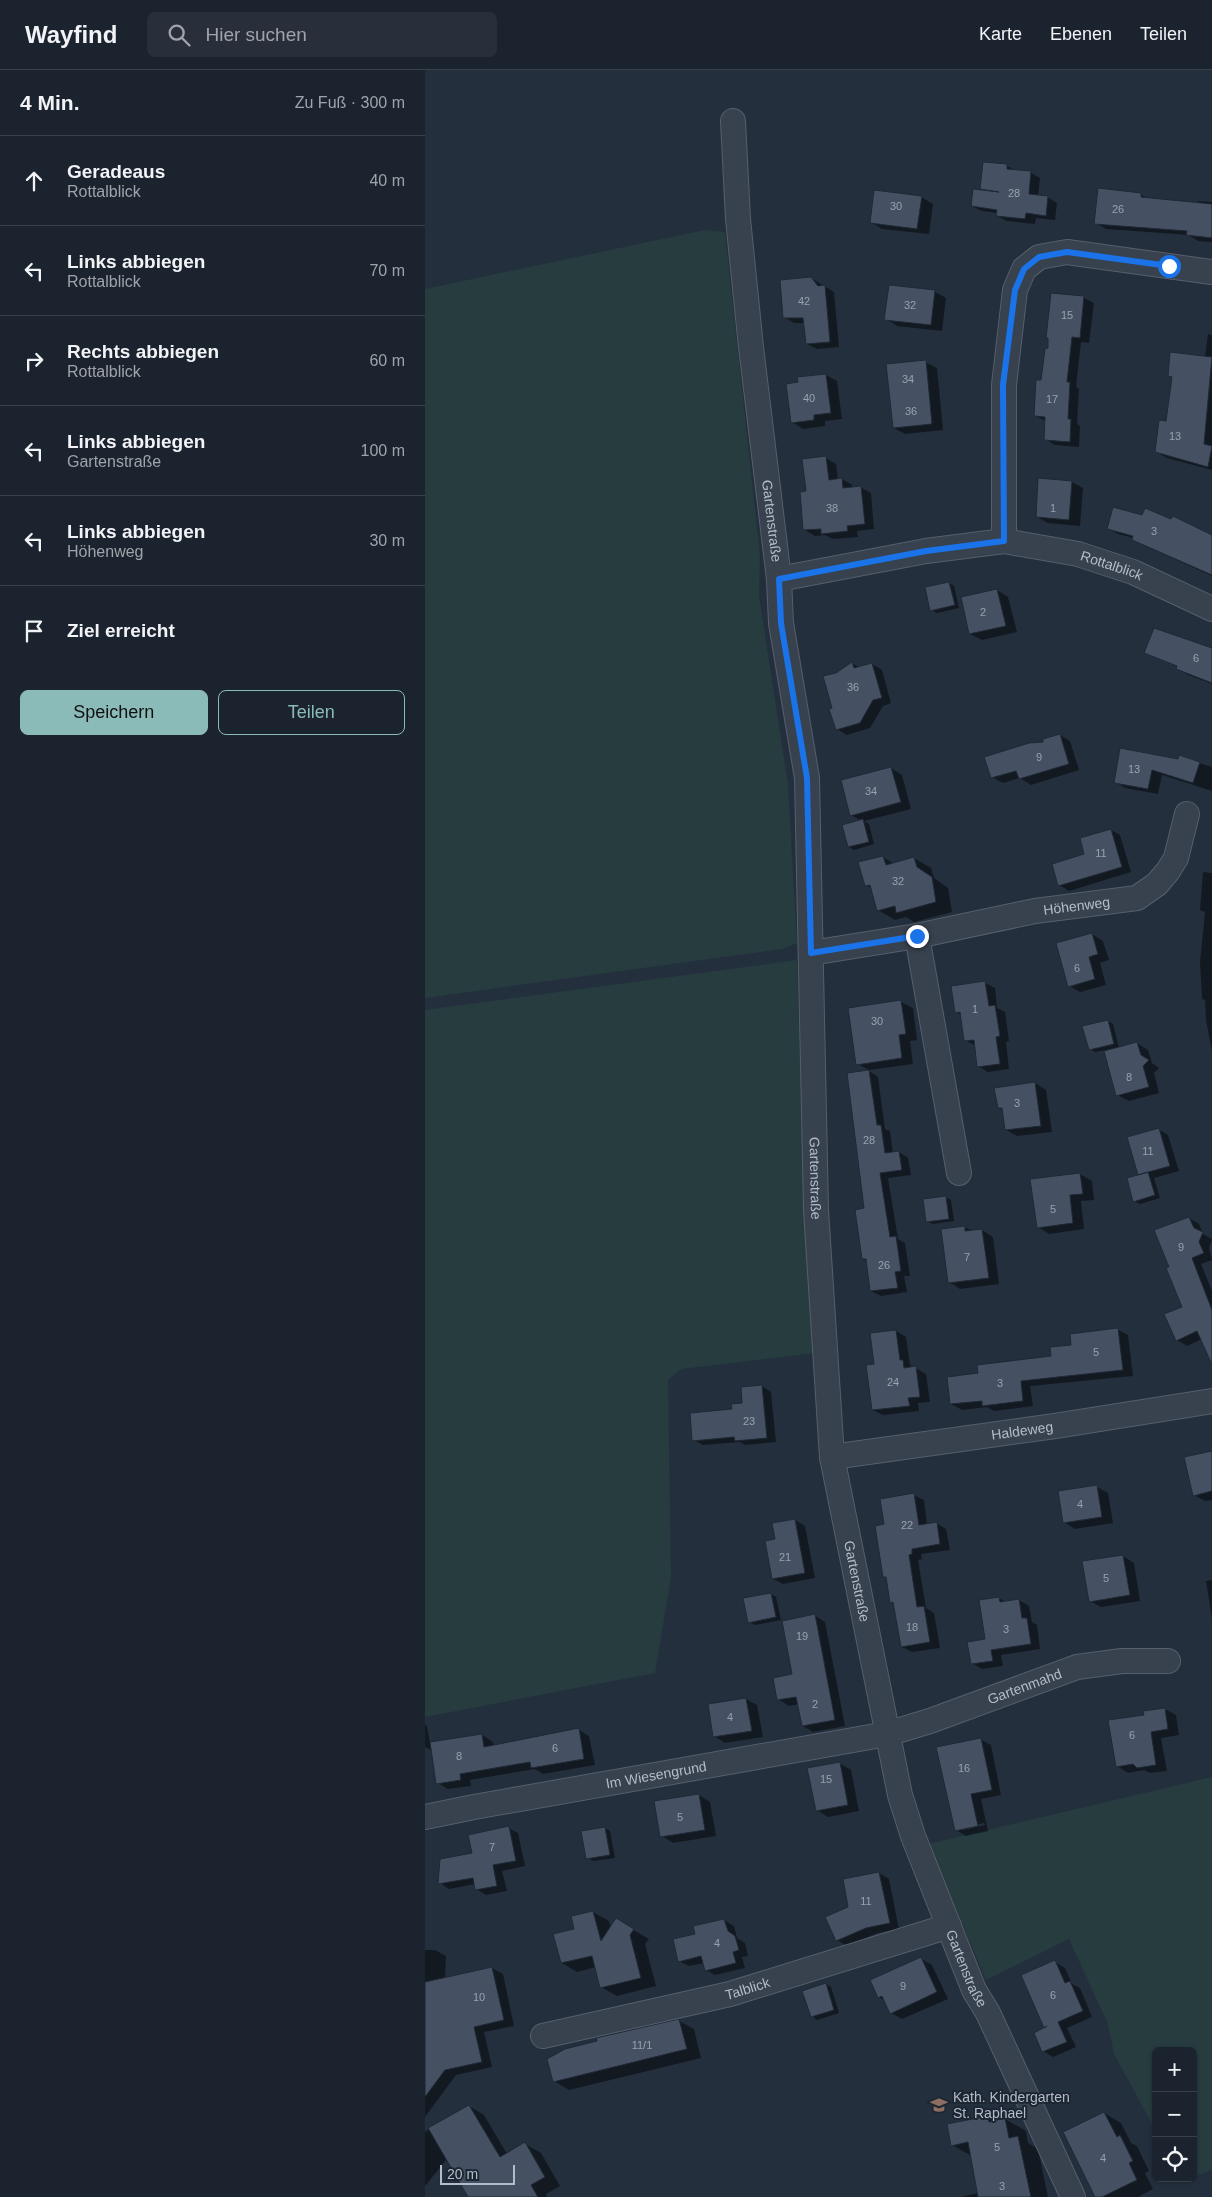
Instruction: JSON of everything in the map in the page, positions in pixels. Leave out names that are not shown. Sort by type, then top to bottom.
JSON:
[{"type":"street","name":"Gartenstraße","points":[[733,121],[738,219],[779,579],[781,623],[807,778],[816,1210],[832,1457],[900,1795],[913,1836],[974,1990],[988,2013],[1073,2197]]},
{"type":"street","points":[[1004,541],[1003,385],[1015,290],[1024,269],[1039,257],[1067,252],[1212,272]]},
{"type":"street","name":"Rottalblick","points":[[779,579],[926,551],[1004,541],[1078,554],[1133,572],[1212,609]]},
{"type":"street","name":"Höhenweg","points":[[811,953],[917,936],[1035,911],[1137,898],[1157,884],[1168,871],[1175,858],[1187,814]]},
{"type":"street","points":[[917,936],[959,1173]]},
{"type":"street","name":"Haldeweg","points":[[832,1457],[1055,1426],[1212,1401]]},
{"type":"street","name":"Gartenmahd","points":[[887,1734],[931,1721],[1077,1667],[1122,1661],[1168,1661]]},
{"type":"street","name":"Im Wiesengrund","points":[[425,1817],[887,1734]]},
{"type":"street","name":"Talblick","points":[[543,2036],[730,1994],[949,1926]]},
{"type":"green space","points":[[705,230],[725,232],[760,555],[759,596],[788,784],[797,943],[782,949],[425,998],[425,289]]},
{"type":"green space","points":[[797,960],[804,1201],[815,1353],[681,1369],[668,1380],[671,1578],[655,1673],[425,1717],[425,1010]]},
{"type":"green space","points":[[1212,1777],[1212,2170],[1197,2176],[1197,2047],[1152,2047],[1152,2124],[1114,2054],[1108,2024],[1069,1939],[986,1980],[928,1844]]},
{"type":"building","points":[[983,162],[1007,164],[1007,169],[1031,171],[1029,194],[1048,196],[1046,216],[1026,213],[1025,219],[996,216],[997,210],[971,206],[973,189],[999,192],[980,189]]},
{"type":"building","points":[[1098,188],[1141,193],[1141,197],[1212,204],[1212,238],[1186,235],[1187,231],[1094,224]]},
{"type":"building","points":[[874,190],[922,196],[917,229],[870,223]]},
{"type":"building","points":[[811,277],[818,286],[825,285],[830,342],[806,344],[803,318],[783,318],[780,280]]},
{"type":"building","points":[[889,285],[935,290],[931,325],[884,320]]},
{"type":"building","points":[[1051,293],[1084,296],[1080,338],[1072,337],[1067,382],[1070,382],[1068,419],[1071,419],[1070,442],[1044,440],[1045,417],[1034,416],[1036,380],[1041,380],[1045,349],[1048,348],[1048,338],[1046,338]]},
{"type":"building","points":[[1170,352],[1212,357],[1204,444],[1212,446],[1208,467],[1155,452],[1159,420],[1166,421],[1172,377],[1168,376]]},
{"type":"building","points":[[926,360],[932,424],[893,428],[886,364]]},
{"type":"building","points":[[826,374],[831,413],[814,415],[814,420],[791,423],[786,384],[798,382],[797,377]]},
{"type":"building","points":[[826,456],[829,480],[842,478],[843,488],[861,486],[865,524],[847,526],[848,531],[821,534],[821,529],[803,530],[800,492],[806,491],[802,459]]},
{"type":"building","points":[[1038,478],[1072,481],[1069,520],[1036,517]]},
{"type":"building","points":[[1113,507],[1142,515],[1145,508],[1171,519],[1173,516],[1212,535],[1212,575],[1132,540],[1133,536],[1107,529]]},
{"type":"building","points":[[949,582],[955,605],[930,611],[925,587]]},
{"type":"building","points":[[997,589],[1006,626],[969,634],[961,597]]},
{"type":"building","points":[[1154,628],[1212,648],[1212,683],[1176,669],[1177,666],[1144,653]]},
{"type":"building","points":[[852,662],[854,668],[872,663],[882,698],[873,700],[860,723],[836,730],[829,709],[832,708],[823,676],[836,673]]},
{"type":"building","points":[[1060,734],[1069,764],[1019,779],[1016,771],[991,778],[984,757],[1029,743],[1043,742],[1043,739]]},
{"type":"building","points":[[1120,748],[1178,759],[1179,755],[1200,762],[1193,783],[1152,770],[1148,789],[1114,783]]},
{"type":"building","points":[[891,767],[901,802],[850,816],[841,780]]},
{"type":"building","points":[[863,819],[869,842],[848,847],[842,825]]},
{"type":"building","points":[[1111,829],[1122,867],[1058,886],[1052,864],[1084,854],[1080,838]]},
{"type":"building","points":[[883,856],[886,865],[914,857],[917,867],[932,877],[936,902],[896,913],[895,906],[877,911],[870,885],[865,886],[858,862]]},
{"type":"building","points":[[1092,933],[1098,954],[1089,957],[1095,979],[1068,987],[1056,943]]},
{"type":"building","points":[[985,981],[989,1006],[995,1005],[1000,1036],[996,1037],[1000,1064],[977,1067],[974,1040],[964,1041],[960,1012],[955,1013],[951,986]]},
{"type":"building","points":[[901,1000],[906,1034],[899,1035],[902,1058],[856,1065],[848,1008]]},
{"type":"building","points":[[1108,1020],[1114,1044],[1089,1050],[1082,1026]]},
{"type":"building","points":[[1137,1042],[1141,1055],[1149,1060],[1143,1066],[1149,1087],[1116,1096],[1104,1051]]},
{"type":"building","points":[[869,1070],[877,1125],[881,1125],[885,1153],[899,1151],[902,1170],[880,1173],[890,1237],[896,1236],[901,1271],[895,1272],[898,1288],[870,1291],[866,1259],[862,1259],[855,1210],[864,1208],[847,1073]]},
{"type":"building","points":[[1035,1082],[1041,1126],[1005,1130],[1002,1108],[998,1108],[994,1088]]},
{"type":"building","points":[[1159,1128],[1170,1166],[1138,1175],[1127,1137]]},
{"type":"building","points":[[1148,1172],[1155,1195],[1133,1202],[1127,1178]]},
{"type":"building","points":[[1080,1173],[1083,1194],[1070,1195],[1073,1223],[1037,1228],[1030,1179]]},
{"type":"building","points":[[946,1196],[949,1219],[926,1222],[923,1199]]},
{"type":"building","points":[[1189,1217],[1194,1228],[1203,1232],[1199,1242],[1204,1253],[1192,1258],[1212,1310],[1212,1365],[1197,1331],[1176,1341],[1164,1314],[1182,1307],[1166,1268],[1169,1267],[1154,1230]]},
{"type":"building","points":[[965,1226],[965,1231],[982,1229],[989,1278],[948,1283],[941,1229]]},
{"type":"building","points":[[1118,1328],[1123,1370],[1021,1381],[1023,1401],[982,1406],[982,1401],[950,1404],[947,1377],[978,1373],[977,1365],[1051,1356],[1050,1347],[1071,1345],[1070,1334]]},
{"type":"building","points":[[896,1330],[900,1360],[903,1360],[904,1368],[916,1366],[920,1397],[908,1398],[910,1406],[872,1410],[866,1365],[874,1364],[870,1333]]},
{"type":"building","points":[[762,1385],[767,1438],[735,1441],[734,1437],[692,1441],[690,1413],[732,1409],[731,1404],[742,1403],[741,1387]]},
{"type":"building","points":[[1212,1451],[1212,1491],[1193,1496],[1184,1457]]},
{"type":"building","points":[[1097,1485],[1102,1517],[1063,1523],[1058,1491]]},
{"type":"building","points":[[914,1493],[919,1525],[937,1522],[940,1544],[912,1549],[912,1554],[909,1555],[917,1607],[924,1606],[930,1642],[901,1647],[893,1602],[890,1603],[886,1577],[883,1577],[875,1526],[884,1524],[880,1499]]},
{"type":"building","points":[[795,1519],[805,1573],[772,1579],[765,1541],[775,1539],[772,1523]]},
{"type":"building","points":[[1123,1555],[1130,1595],[1089,1602],[1082,1561]]},
{"type":"building","points":[[771,1593],[776,1617],[748,1623],[743,1598]]},
{"type":"building","points":[[999,1597],[1000,1602],[1019,1599],[1022,1618],[1027,1618],[1031,1644],[991,1650],[993,1661],[971,1664],[967,1642],[985,1639],[979,1600]]},
{"type":"building","points":[[815,1614],[835,1720],[802,1726],[796,1697],[777,1700],[773,1678],[792,1674],[782,1621]]},
{"type":"building","points":[[746,1698],[752,1731],[713,1737],[708,1704]]},
{"type":"building","points":[[1165,1708],[1168,1729],[1151,1732],[1156,1765],[1137,1768],[1133,1764],[1116,1767],[1108,1720],[1144,1715],[1143,1711]]},
{"type":"building","points":[[579,1728],[584,1759],[531,1768],[530,1762],[460,1774],[461,1780],[436,1784],[430,1742],[482,1734],[484,1747]]},
{"type":"building","points":[[981,1738],[992,1790],[971,1794],[978,1826],[955,1831],[936,1747]]},
{"type":"building","points":[[840,1762],[848,1805],[816,1811],[807,1768]]},
{"type":"building","points":[[699,1794],[705,1830],[660,1837],[654,1801]]},
{"type":"building","points":[[509,1826],[516,1861],[493,1865],[497,1886],[475,1890],[473,1878],[438,1884],[440,1859],[472,1853],[468,1835]]},
{"type":"building","points":[[605,1827],[610,1855],[586,1859],[581,1831]]},
{"type":"building","points":[[879,1872],[890,1923],[866,1928],[836,1941],[825,1917],[848,1907],[843,1879]]},
{"type":"building","points":[[593,1911],[601,1941],[616,1918],[634,1929],[630,1935],[641,1978],[600,1988],[592,1956],[561,1963],[553,1934],[574,1929],[571,1916]]},
{"type":"building","points":[[724,1919],[728,1931],[735,1936],[739,1950],[733,1952],[736,1963],[705,1971],[701,1956],[678,1962],[673,1939],[695,1934],[693,1926]]},
{"type":"building","points":[[921,1957],[937,1992],[890,2014],[882,1996],[878,1998],[870,1980]]},
{"type":"building","points":[[1055,1960],[1065,1983],[1070,1981],[1083,2011],[1058,2022],[1067,2042],[1042,2052],[1034,2033],[1044,2028],[1021,1975]]},
{"type":"building","points":[[492,1967],[504,2020],[474,2027],[482,2062],[445,2070],[425,2097],[425,1982]]},
{"type":"building","points":[[826,1983],[834,2010],[811,2017],[802,1991]]},
{"type":"building","points":[[679,2019],[687,2049],[553,2082],[547,2059],[565,2049],[597,2041],[596,2038]]},
{"type":"building","points":[[469,2105],[500,2157],[525,2142],[545,2177],[531,2185],[538,2197],[468,2197],[428,2128]]},
{"type":"building","points":[[1104,2112],[1117,2137],[1120,2135],[1133,2161],[1129,2163],[1137,2180],[1102,2197],[1095,2197],[1063,2132]]},
{"type":"building","points":[[988,2116],[989,2122],[1005,2118],[1009,2138],[1018,2136],[1031,2197],[978,2197],[968,2142],[951,2146],[947,2124]]},
{"type":"place","name":"Kath. Kindergarten St. Raphael","points":[[939,2105]]},
{"type":"route","points":[[917,936],[811,953],[807,778],[781,623],[779,579],[926,551],[1004,541],[1003,385],[1015,290],[1024,269],[1039,257],[1067,252],[1169,266]]}]
